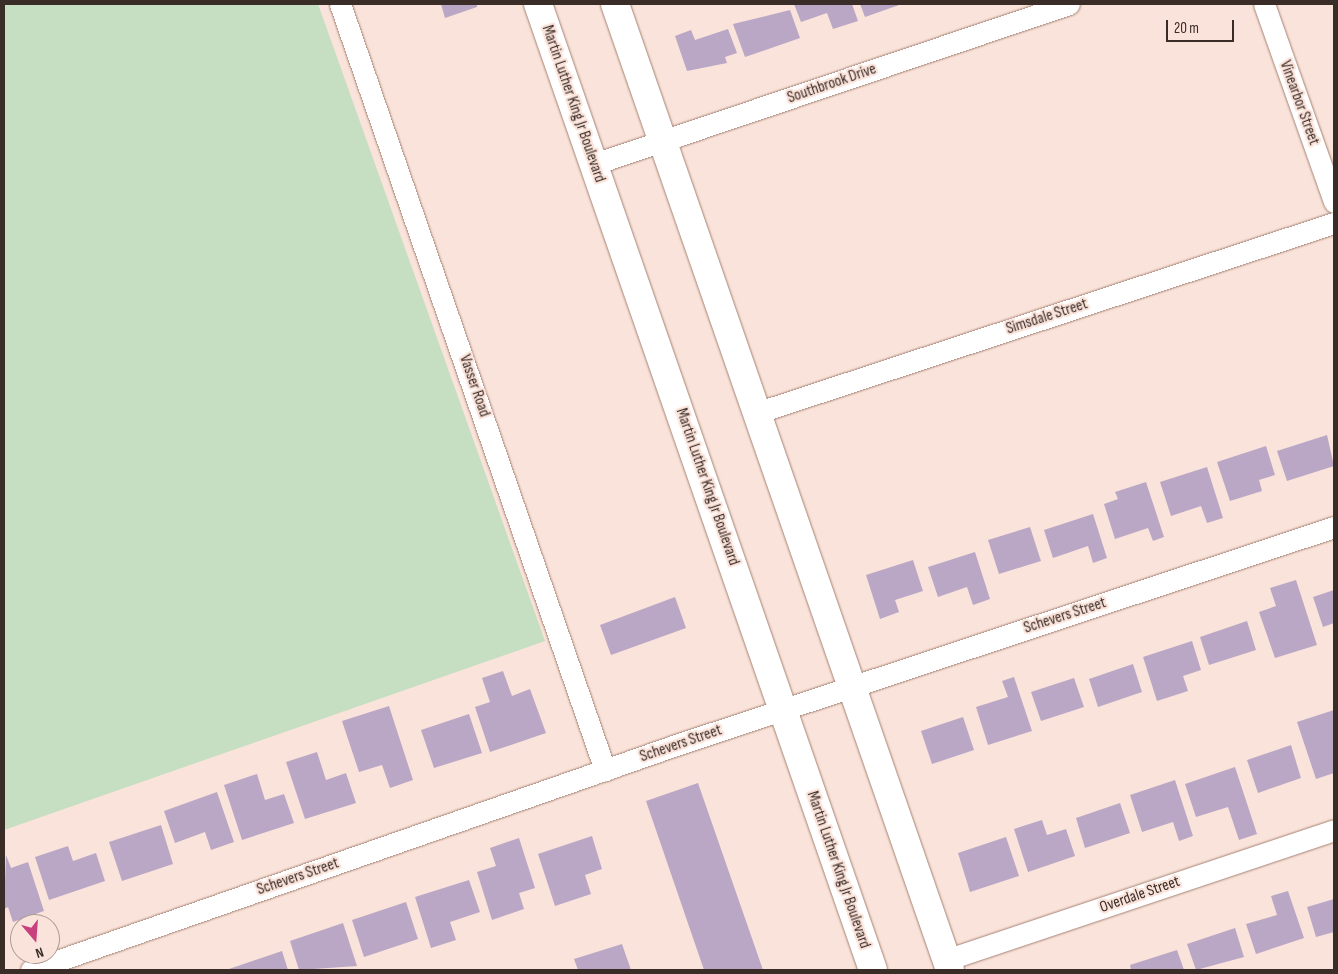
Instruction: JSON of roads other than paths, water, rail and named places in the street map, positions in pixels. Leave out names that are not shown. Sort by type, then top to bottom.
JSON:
[{"type":"main road","name":"Martin Luther King Jr Boulevard","points":[[538,4],[873,970]]},
{"type":"main road","points":[[615,4],[662,141],[760,412],[948,965]]},
{"type":"street","name":"Vasser Road","points":[[340,4],[605,770]]},
{"type":"street","name":"Southbrook Drive","points":[[594,164],[1070,4]]},
{"type":"street","name":"Vinearbor Street","points":[[1264,4],[1334,202]]},
{"type":"street","name":"Simsdale Street","points":[[760,412],[1334,223]]},
{"type":"street","name":"Schevers Street","points":[[31,970],[782,709],[1334,527]]},
{"type":"street","name":"Overdale Street","points":[[948,965],[1334,830]]}]
